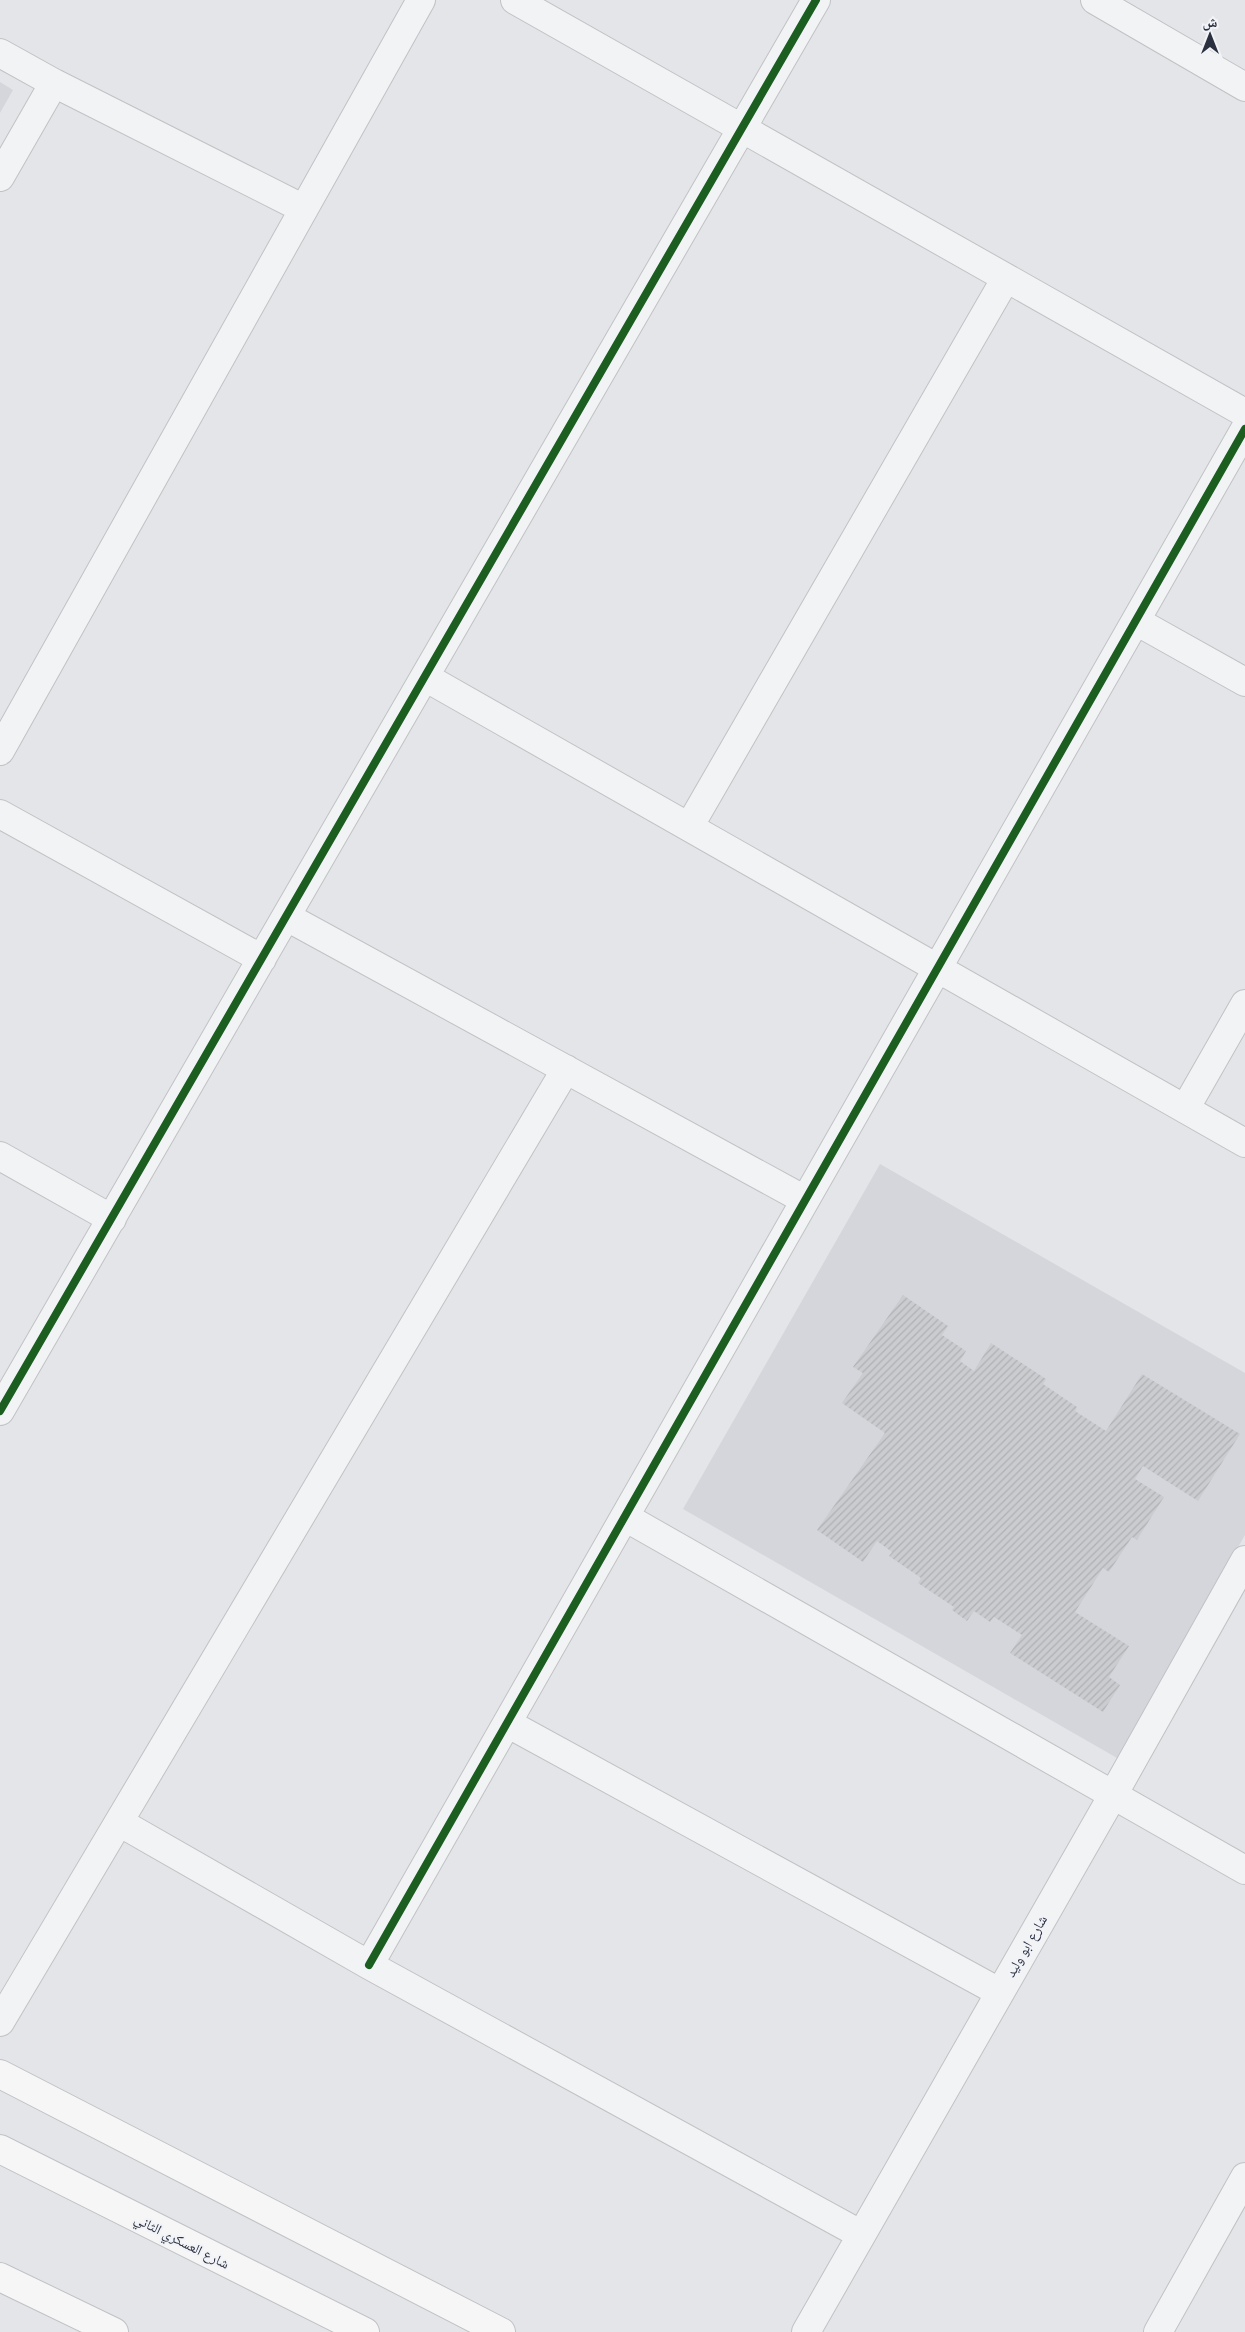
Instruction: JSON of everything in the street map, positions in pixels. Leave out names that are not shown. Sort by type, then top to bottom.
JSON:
[{"type":"street","points":[[0,751],[421,0]]},
{"type":"street","points":[[515,0],[1245,413]]},
{"type":"street","points":[[0,1411],[816,0]]},
{"type":"street","points":[[1095,0],[1245,87]]},
{"type":"street","points":[[0,53],[54,83],[304,209]]},
{"type":"street","points":[[0,177],[54,83]]},
{"type":"street","points":[[689,827],[1006,278]]},
{"type":"street","points":[[369,1966],[1245,429]]},
{"type":"street","points":[[1136,621],[1245,682]]},
{"type":"street","points":[[425,677],[1245,1143]]},
{"type":"street","points":[[0,814],[262,959]]},
{"type":"street","points":[[286,917],[805,1200]]},
{"type":"street","points":[[1185,1108],[1245,1004]]},
{"type":"street","points":[[0,2022],[566,1069]]},
{"type":"street","points":[[0,1156],[112,1219]]},
{"type":"street","points":[[625,1517],[1245,1870]]},
{"type":"street","name":"شارع ابو وليد","points":[[806,2332],[860,2234],[1114,1795],[1245,1560]]},
{"type":"street","points":[[507,1723],[1000,1992]]},
{"type":"street","points":[[119,1822],[369,1966],[860,2234]]},
{"type":"street","points":[[0,2074],[501,2332]]},
{"type":"street","name":"شارع العسكري الثاني","points":[[0,2149],[365,2332]]},
{"type":"street","points":[[1158,2332],[1245,2177]]},
{"type":"street","points":[[0,2277],[114,2332]]},
{"type":"shaded area","points":[[0,82],[13,90],[0,113]]},
{"type":"shaded area","points":[[880,1164],[1245,1373],[1245,1535],[1117,1758],[683,1509]]},
{"type":"building","points":[[903,1295],[948,1326],[942,1335],[966,1351],[960,1361],[974,1371],[991,1343],[1046,1379],[1043,1384],[1077,1407],[1075,1411],[1106,1431],[1142,1374],[1240,1434],[1198,1501],[1143,1466],[1135,1479],[1164,1497],[1137,1540],[1132,1537],[1109,1572],[1103,1568],[1075,1612],[1129,1646],[1109,1677],[1120,1685],[1103,1712],[1010,1653],[1022,1635],[994,1617],[990,1622],[974,1611],[967,1621],[952,1610],[954,1607],[918,1583],[921,1578],[889,1556],[892,1552],[877,1541],[863,1562],[817,1530],[885,1433],[842,1403],[863,1373],[853,1367]]},
{"type":"cycle path","points":[[0,1411],[816,0]]},
{"type":"cycle path","points":[[369,1965],[1245,429]]}]
